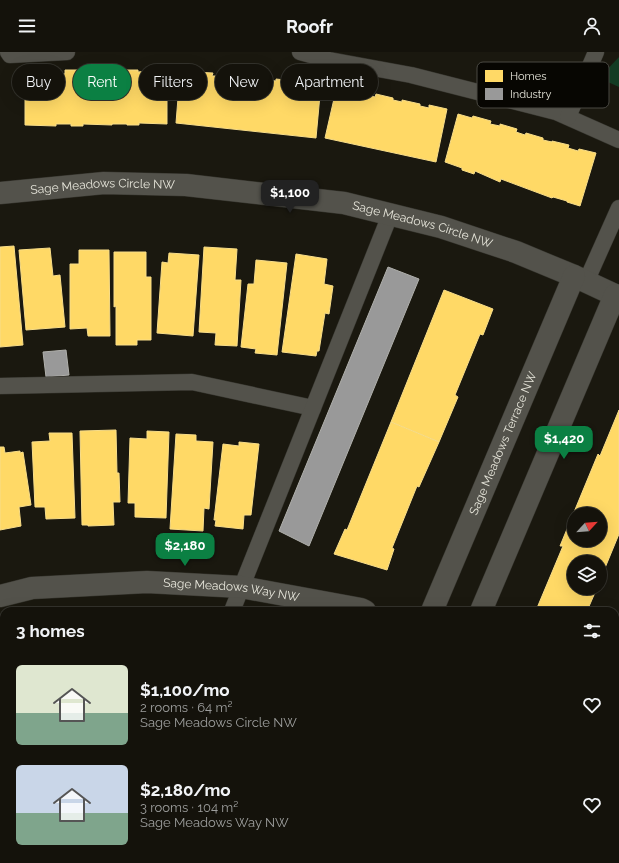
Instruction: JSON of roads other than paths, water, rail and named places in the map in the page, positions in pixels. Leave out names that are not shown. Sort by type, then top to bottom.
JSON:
[{"type":"street","name":"Sage Meadows Circle NW","points":[[0,193],[104,183],[186,185],[344,203],[441,227],[516,252],[617,296]]},
{"type":"street","name":"Sage Meadows Terrace NW","points":[[434,607],[580,279]]},
{"type":"street","points":[[483,607],[617,296]]},
{"type":"street","name":"Sage Meadows Way NW","points":[[0,596],[32,588],[147,582],[241,587],[350,607]]},
{"type":"lane","points":[[8,52],[10,55],[67,52]]},
{"type":"lane","points":[[300,52],[329,60],[411,75],[477,92]]},
{"type":"lane","points":[[592,62],[596,52]]},
{"type":"lane","points":[[540,108],[556,112],[619,140]]},
{"type":"lane","points":[[568,117],[572,108]]},
{"type":"lane","points":[[580,279],[619,208]]},
{"type":"lane","points":[[234,607],[390,214]]},
{"type":"lane","points":[[0,386],[192,382],[313,408]]}]
